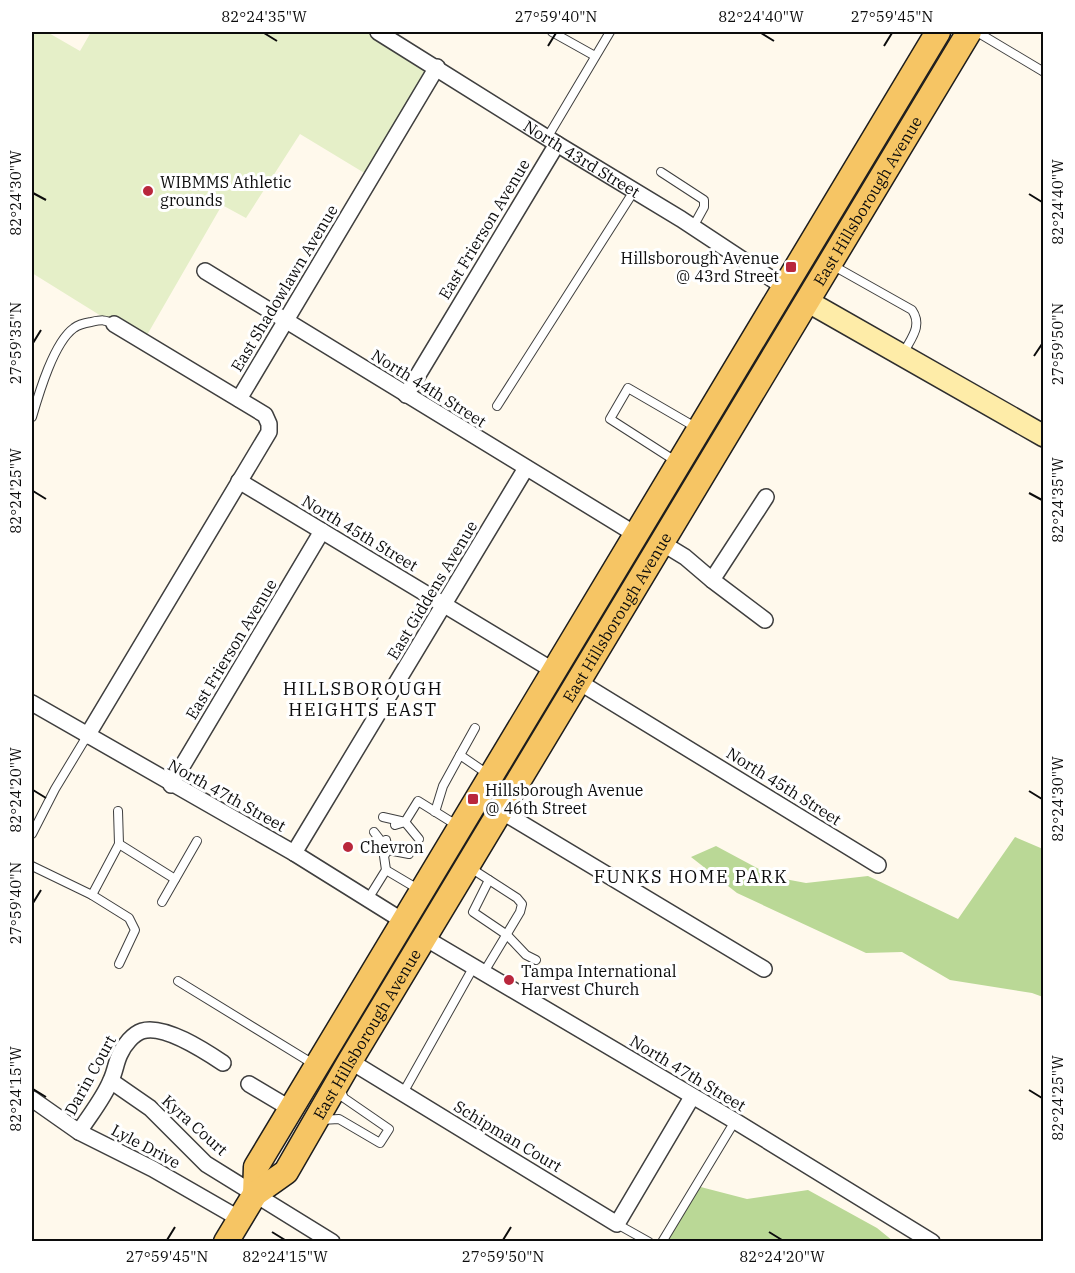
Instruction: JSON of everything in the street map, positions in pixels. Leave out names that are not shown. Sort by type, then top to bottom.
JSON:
[{"type":"main road","name":"East Hillsborough Avenue","points":[[255,1194],[256,1167],[938,32]]},
{"type":"main road","name":"East Hillsborough Avenue","points":[[226,1242],[255,1194],[286,1172],[350,1061],[969,32]]},
{"type":"main road","points":[[807,249],[812,271],[802,287],[807,301]]},
{"type":"main road","points":[[784,286],[792,304],[782,321],[786,336]]},
{"type":"main road","points":[[425,938],[423,917],[453,862],[460,827]]},
{"type":"main road","points":[[350,1061],[358,1027],[406,947],[403,921]]},
{"type":"street","name":"North 43rd Street","points":[[378,32],[693,226],[784,286]]},
{"type":"street","name":"East Shadowlawn Avenue","points":[[87,736],[269,432],[269,424],[265,415],[239,399],[437,67]]},
{"type":"street","name":"East Frierson Avenue","points":[[406,395],[552,141]]},
{"type":"street","name":"North 44th Street","points":[[205,271],[635,534]]},
{"type":"street","points":[[807,301],[1044,436]]},
{"type":"street","points":[[114,324],[239,399]]},
{"type":"street","name":"East Giddens Avenue","points":[[294,854],[526,468]]},
{"type":"street","name":"North 45th Street","points":[[239,481],[554,671]]},
{"type":"street","points":[[712,580],[766,497]]},
{"type":"street","name":"East Frierson Avenue","points":[[171,785],[322,531]]},
{"type":"street","points":[[662,543],[685,557],[765,620]]},
{"type":"street","name":"North 45th Street","points":[[579,682],[878,865]]},
{"type":"street","name":"North 47th Street","points":[[32,703],[294,854],[403,921]]},
{"type":"street","points":[[501,811],[765,969]]},
{"type":"street","name":"North 47th Street","points":[[425,938],[735,1121],[932,1242]]},
{"type":"street","name":"Darin Court","points":[[79,1132],[111,1081],[121,1052],[133,1037],[142,1031],[154,1029],[202,1049],[223,1063]]},
{"type":"street","name":"Schipman Court","points":[[350,1061],[617,1224]]},
{"type":"street","name":"Kyra Court","points":[[111,1081],[150,1108],[206,1164],[332,1242]]},
{"type":"street","points":[[249,1084],[291,1109]]},
{"type":"street","points":[[617,1224],[692,1096]]},
{"type":"street","name":"Lyle Drive","points":[[34,1098],[79,1132],[153,1169],[240,1219]]},
{"type":"lane","points":[[552,32],[595,56]]},
{"type":"lane","points":[[552,141],[595,56],[610,32]]},
{"type":"lane","points":[[977,32],[1044,72]]},
{"type":"lane","points":[[661,172],[705,200],[704,207],[693,226]]},
{"type":"lane","points":[[497,406],[634,190]]},
{"type":"lane","points":[[830,264],[912,310],[917,317],[918,324],[902,355]]},
{"type":"lane","points":[[32,417],[44,379],[69,332],[83,323],[102,319],[114,324]]},
{"type":"lane","points":[[678,463],[610,419],[628,388],[698,429]]},
{"type":"lane","points":[[435,812],[443,786],[475,728]]},
{"type":"lane","points":[[32,834],[87,736]]},
{"type":"lane","points":[[460,755],[491,776]]},
{"type":"lane","points":[[406,832],[405,822],[418,801],[460,827]]},
{"type":"lane","points":[[92,896],[119,843],[118,811]]},
{"type":"lane","points":[[383,818],[405,822],[419,839]]},
{"type":"lane","points":[[395,825],[405,822]]},
{"type":"lane","points":[[374,832],[388,850],[410,854]]},
{"type":"lane","points":[[386,840],[388,850]]},
{"type":"lane","points":[[162,902],[197,841]]},
{"type":"lane","points":[[119,843],[175,879]]},
{"type":"lane","points":[[368,899],[386,870],[384,856],[388,850],[398,847]]},
{"type":"lane","points":[[32,866],[92,896],[129,918],[135,930],[119,964]]},
{"type":"lane","points":[[403,1093],[478,970],[507,934],[520,912],[522,904],[517,898],[468,866]]},
{"type":"lane","points":[[386,870],[421,891]]},
{"type":"lane","points":[[489,880],[473,912],[507,934],[526,955],[536,960]]},
{"type":"lane","points":[[177,981],[316,1065]]},
{"type":"lane","points":[[316,1120],[339,1119],[380,1143],[389,1129],[344,1098],[337,1084]]},
{"type":"lane","points":[[662,1242],[735,1121]]},
{"type":"lane","name":"Schipman Court","points":[[617,1224],[649,1242]]},
{"type":"green space","name":"WIBMMS Athletic grounds","points":[[32,32],[47,32],[80,51],[91,32],[378,32],[437,67],[371,177],[300,134],[246,218],[222,205],[143,342],[32,273]]},
{"type":"green space","points":[[1015,837],[1043,849],[1043,997],[1032,993],[950,980],[902,952],[866,953],[737,893],[691,857],[716,846],[774,877],[806,883],[868,876],[958,919]]},
{"type":"green space","points":[[693,1185],[747,1199],[808,1190],[877,1228],[893,1241],[660,1242]]},
{"type":"place","name":"WIBMMS Athletic grounds","points":[[148,191]]},
{"type":"place","name":"Hillsborough Avenue @ 43rd Street","points":[[791,267]]},
{"type":"place","name":"Hillsborough Avenue @ 46th Street","points":[[473,799]]},
{"type":"place","name":"Chevron","points":[[348,847]]},
{"type":"place","name":"Tampa International Harvest Church","points":[[509,980]]},
{"type":"district","name":"HILLSBOROUGH HEIGHTS EAST","points":[[363,698]]},
{"type":"district","name":"FUNKS HOME PARK","points":[[691,876]]}]
